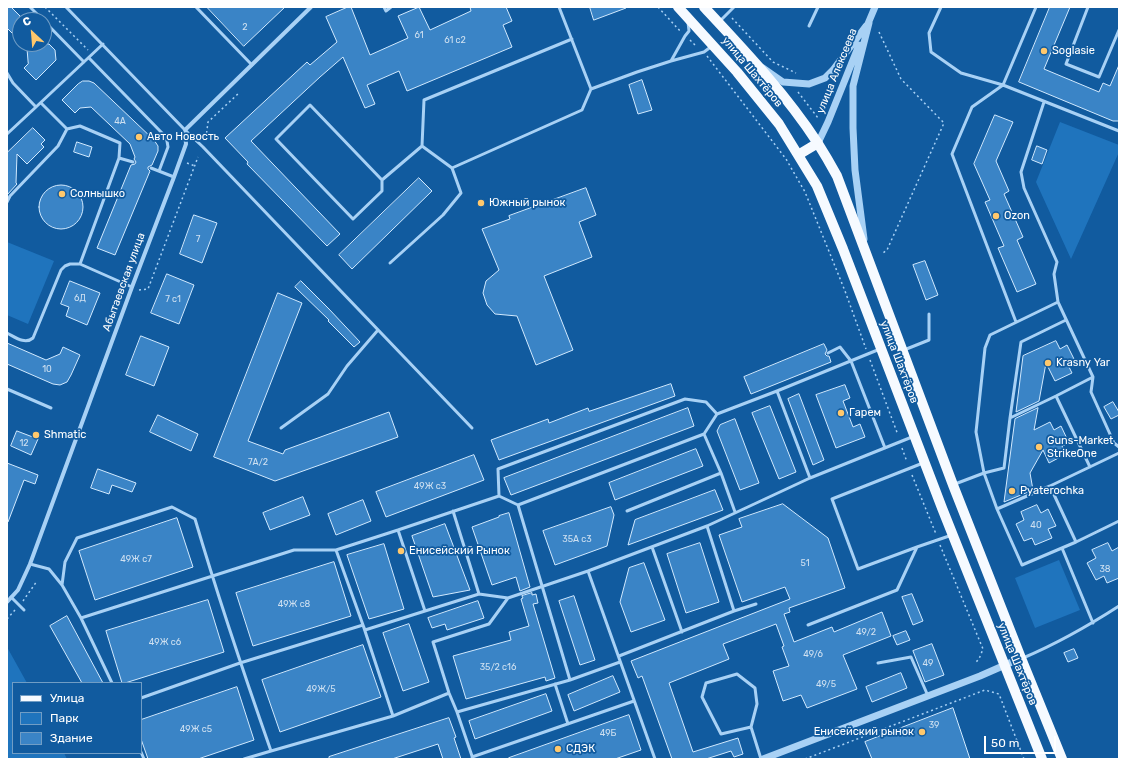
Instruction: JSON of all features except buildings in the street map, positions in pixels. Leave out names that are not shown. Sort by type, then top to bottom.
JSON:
[{"type":"main road","name":"улица Шахтёров","points":[[678,7],[714,45],[779,124],[817,186],[846,256],[924,462],[1042,759]]},
{"type":"main road","name":"улица Шахтёров","points":[[704,7],[756,63],[796,112],[818,143],[837,176],[953,484],[1062,759]]},
{"type":"main road","points":[[798,155],[818,143]]},
{"type":"street","points":[[185,130],[311,7]]},
{"type":"street","name":"улица Алексеева","points":[[818,143],[875,7]]},
{"type":"street","points":[[756,63],[784,82],[809,84],[825,78],[833,70],[869,23]]},
{"type":"street","points":[[865,248],[856,170],[853,128],[853,86],[869,23]]},
{"type":"street","name":"Абытаевская улица","points":[[7,602],[18,590],[30,564],[186,144],[185,130]]},
{"type":"street","points":[[764,759],[928,696],[1021,658]]},
{"type":"lane","points":[[66,7],[203,147],[472,428]]},
{"type":"lane","points":[[196,7],[252,65]]},
{"type":"lane","points":[[384,7],[386,11],[391,7]]},
{"type":"lane","points":[[559,7],[591,90]]},
{"type":"lane","points":[[718,22],[734,7]]},
{"type":"lane","points":[[809,26],[818,7]]},
{"type":"lane","points":[[940,7],[929,33],[931,52],[961,73],[1003,85],[1119,131]]},
{"type":"lane","points":[[1016,322],[952,154],[972,107],[1003,85],[1036,7]]},
{"type":"lane","points":[[1088,7],[1066,64],[1099,77],[1119,30]]},
{"type":"lane","points":[[671,61],[689,31],[688,16]]},
{"type":"lane","points":[[52,30],[84,62]]},
{"type":"lane","points":[[382,180],[310,105],[276,139],[353,219],[382,191],[382,180],[422,146],[424,100],[572,39]]},
{"type":"lane","points":[[7,134],[103,44]]},
{"type":"lane","points":[[452,168],[582,110],[591,90],[637,72],[704,52],[714,45]]},
{"type":"lane","points":[[89,58],[162,133],[167,141],[168,147],[159,171]]},
{"type":"lane","points":[[7,73],[13,83],[36,108]]},
{"type":"lane","points":[[41,102],[67,129]]},
{"type":"lane","points":[[1044,102],[1021,172],[1024,188],[1057,262],[1054,274],[1058,302],[1093,377],[1091,392],[1114,443],[1119,447]]},
{"type":"lane","points":[[7,202],[10,196],[58,146],[67,129],[80,126],[120,143],[119,158],[80,264]]},
{"type":"lane","points":[[390,263],[443,215],[461,193],[452,168],[422,146]]},
{"type":"lane","points":[[119,158],[133,162]]},
{"type":"lane","points":[[151,168],[174,177]]},
{"type":"lane","points":[[7,334],[25,341],[30,341],[33,338],[61,270],[70,264],[80,264],[132,287]]},
{"type":"lane","points":[[1058,302],[990,335],[985,348],[976,432],[984,473],[997,510],[1022,566],[1119,521]]},
{"type":"lane","points":[[902,350],[929,340],[929,314]]},
{"type":"lane","points":[[953,484],[984,473],[1004,468],[1020,342],[1066,320]]},
{"type":"lane","points":[[281,428],[328,394],[347,366],[378,330]]},
{"type":"lane","points":[[828,353],[840,347],[851,361],[885,448]]},
{"type":"lane","points":[[81,618],[294,550],[336,550],[499,496],[518,505],[704,434],[717,414],[881,348]]},
{"type":"lane","points":[[1010,418],[1093,377]]},
{"type":"lane","points":[[7,389],[51,408]]},
{"type":"lane","points":[[777,391],[810,478]]},
{"type":"lane","points":[[1056,396],[1090,467]]},
{"type":"lane","points":[[499,496],[498,468],[685,399],[706,402],[717,414]]},
{"type":"lane","points":[[704,434],[721,473],[735,512]]},
{"type":"lane","points":[[365,630],[479,594],[508,598],[588,571],[707,526],[810,478],[914,436]]},
{"type":"lane","points":[[997,510],[1119,453]]},
{"type":"lane","points":[[924,462],[832,499],[858,569],[953,535]]},
{"type":"lane","points":[[627,511],[721,473]]},
{"type":"lane","points":[[1050,486],[1076,542]]},
{"type":"lane","points":[[518,505],[570,680]]},
{"type":"lane","points":[[62,585],[65,562],[76,538],[172,508],[195,519],[240,663],[271,751]]},
{"type":"lane","points":[[453,510],[479,594]]},
{"type":"lane","points":[[707,526],[734,611]]},
{"type":"lane","points":[[398,530],[425,611]]},
{"type":"lane","points":[[652,547],[682,632]]},
{"type":"lane","points":[[808,625],[897,590],[917,547]]},
{"type":"lane","points":[[1062,548],[1093,623]]},
{"type":"lane","points":[[336,550],[365,630],[393,716]]},
{"type":"lane","points":[[30,564],[49,569],[62,585],[81,618],[112,682]]},
{"type":"lane","points":[[588,571],[655,759]]},
{"type":"lane","points":[[11,597],[24,610]]},
{"type":"lane","points":[[508,598],[489,624],[433,642],[449,693],[473,758],[634,701]]},
{"type":"lane","points":[[619,656],[734,611],[756,604]]},
{"type":"lane","points":[[1021,658],[1093,623],[1119,606]]},
{"type":"lane","points":[[142,698],[240,663],[363,625]]},
{"type":"lane","points":[[878,662],[911,657],[928,696]]},
{"type":"lane","points":[[457,712],[570,680],[620,662]]},
{"type":"lane","points":[[751,727],[721,734],[702,697],[706,683],[737,674],[755,688],[757,704],[751,727],[764,759]]},
{"type":"lane","points":[[555,684],[568,724]]},
{"type":"lane","points":[[244,759],[393,716],[449,693]]},
{"type":"path","points":[[658,7],[685,36],[704,52],[786,159],[805,192],[845,291],[909,468],[983,649],[980,659],[975,663]]},
{"type":"path","points":[[728,13],[773,62],[796,73]]},
{"type":"path","points":[[879,32],[901,80],[944,123],[887,250],[883,253]]},
{"type":"path","points":[[797,90],[818,118]]},
{"type":"path","points":[[206,138],[208,122],[240,92]]},
{"type":"path","points":[[139,290],[148,288],[198,157]]},
{"type":"path","points":[[187,163],[195,166]]},
{"type":"path","points":[[805,759],[985,690],[998,694],[1024,759]]},
{"type":"green space","points":[[1060,122],[1119,145],[1119,152],[1071,259],[1036,182]]},
{"type":"green space","points":[[7,242],[54,261],[28,324],[7,315]]},
{"type":"green space","points":[[1059,560],[1080,610],[1035,628],[1015,578]]},
{"type":"green space","points":[[7,647],[26,682],[12,682],[12,754],[64,754],[67,759],[7,759]]},
{"type":"place","name":"Soglasie","points":[[1044,51]]},
{"type":"place","name":"Авто Новость","points":[[139,137]]},
{"type":"place","name":"Солнышко","points":[[62,194]]},
{"type":"place","name":"Южный рынок","points":[[481,203]]},
{"type":"place","name":"Ozon","points":[[996,216]]},
{"type":"place","name":"Krasny Yar","points":[[1048,363]]},
{"type":"place","name":"Гарем","points":[[841,413]]},
{"type":"place","name":"Shmatic","points":[[36,435]]},
{"type":"place","name":"Guns-Market StrikeOne","points":[[1039,447]]},
{"type":"place","name":"Pyaterochka","points":[[1012,491]]},
{"type":"place","name":"Енисейский Рынок","points":[[401,551]]},
{"type":"place","name":"Енисейский рынок","points":[[922,732]]},
{"type":"place","name":"СДЭК","points":[[558,749]]}]
